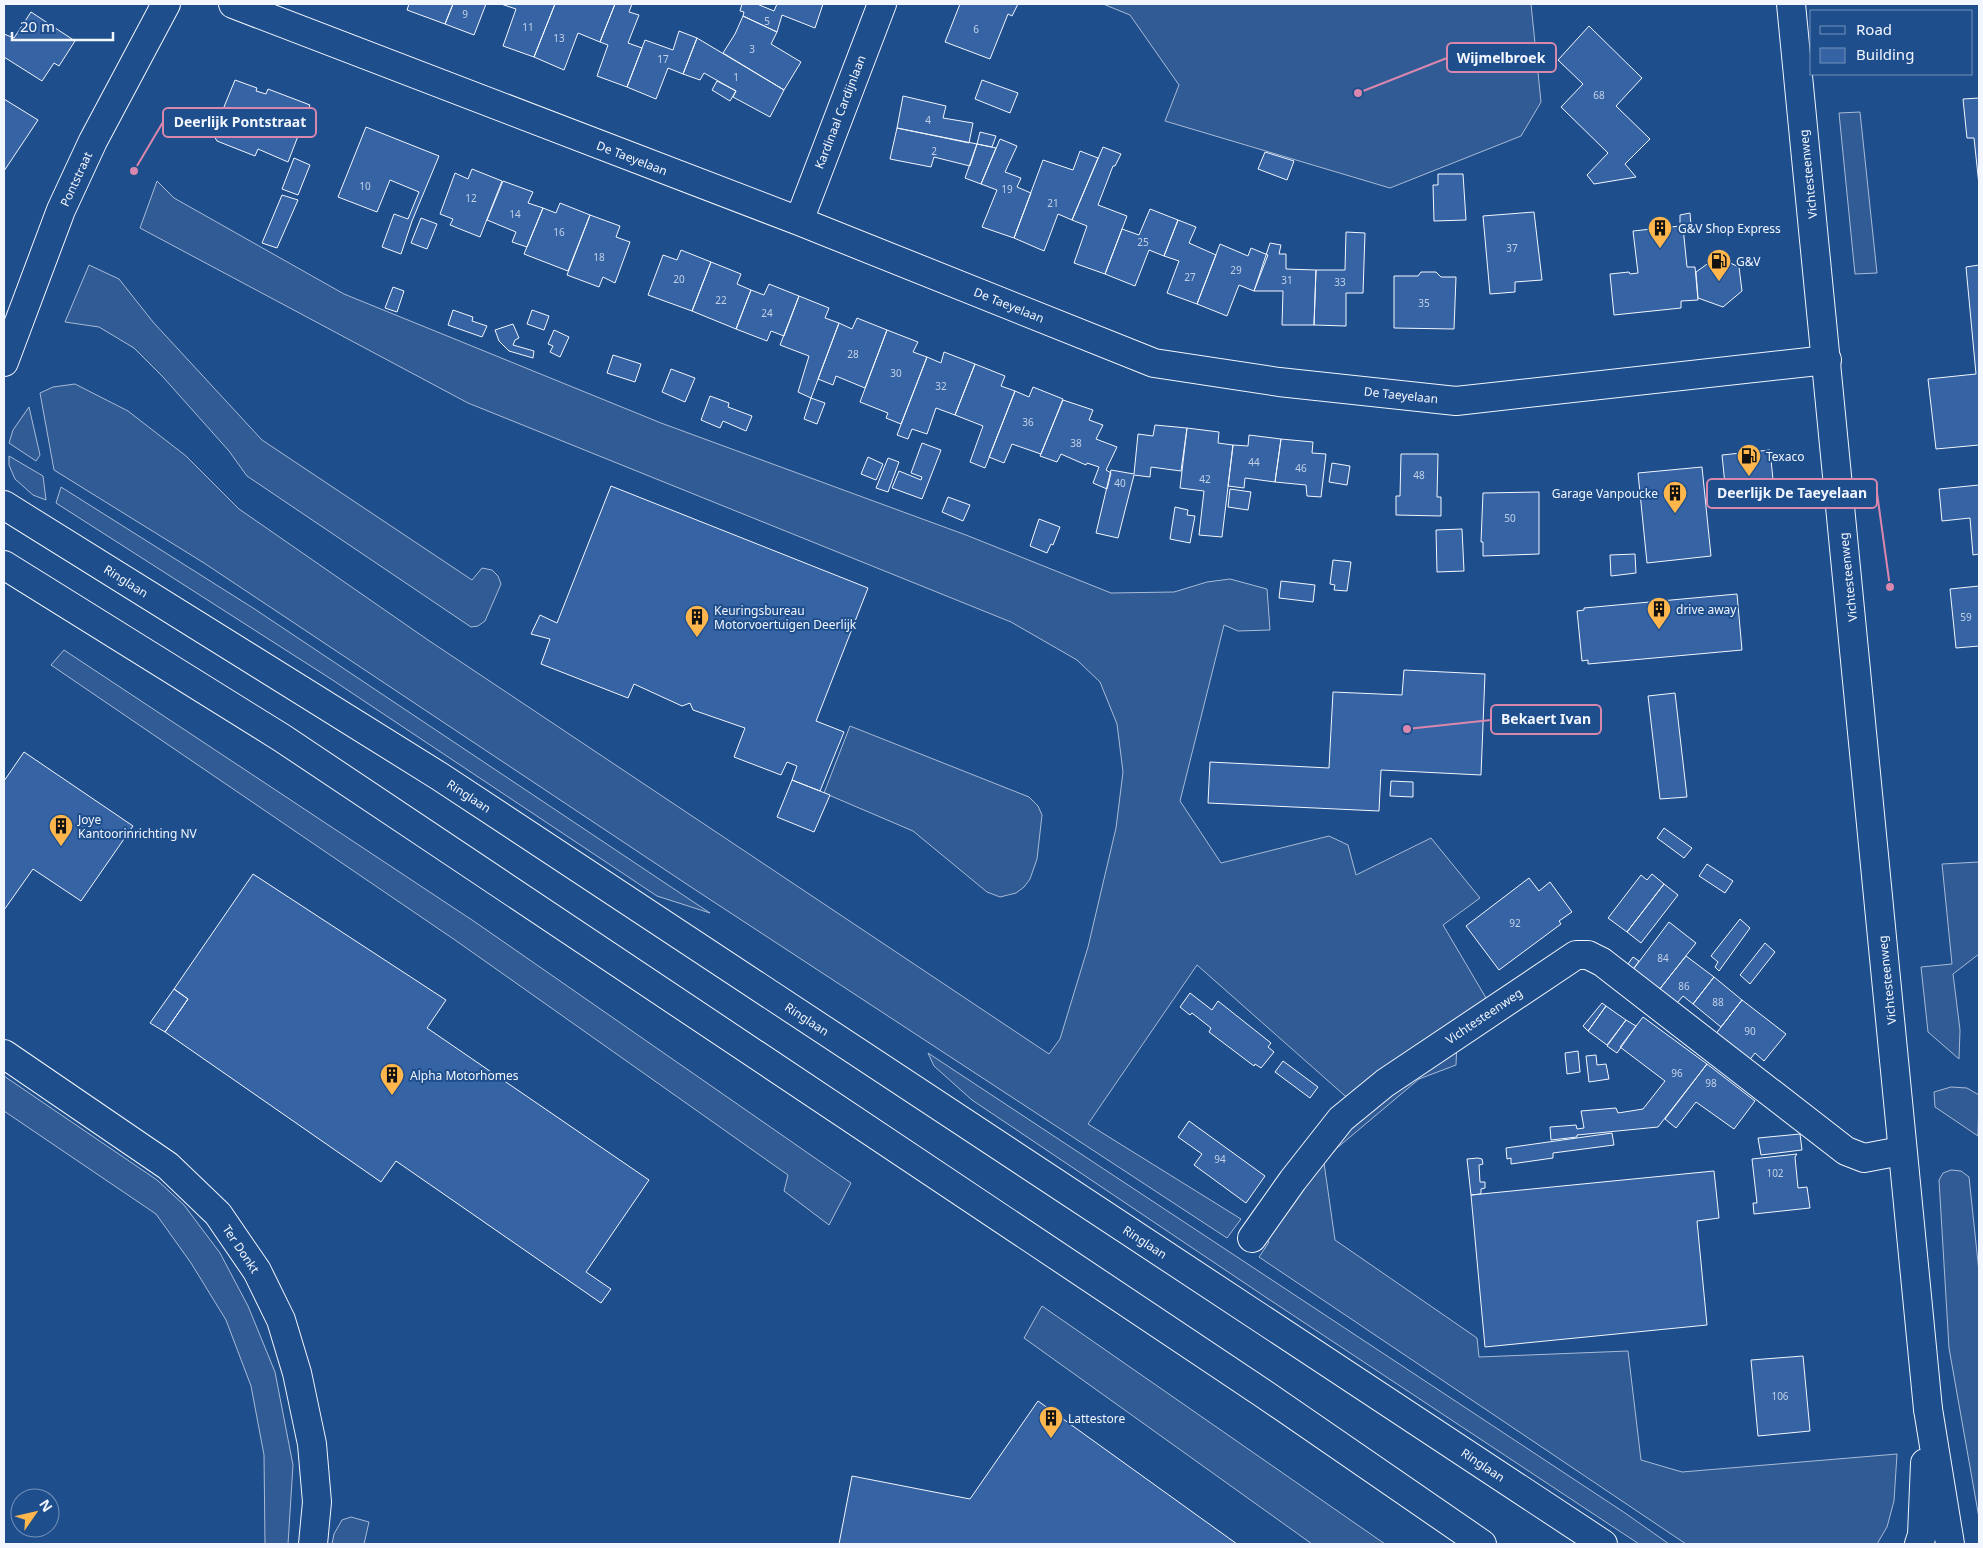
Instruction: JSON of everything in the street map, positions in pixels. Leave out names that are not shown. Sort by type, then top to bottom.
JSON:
[{"type":"street","name":"Pontstraat","points":[[6,349],[65,202],[93,141],[166,4]]},
{"type":"street","name":"De Taeyelaan","points":[[232,4],[798,221],[1154,363],[1279,382],[1456,401],[1827,360]]},
{"type":"street","name":"Kardinaal Cardijnlaan","points":[[798,221],[882,4]]},
{"type":"street","name":"Vichtesteenweg","points":[[1791,4],[1892,1033],[1901,1151],[1928,1409]]},
{"type":"street","name":"Ringlaan","points":[[4,504],[439,776],[1603,1544]]},
{"type":"street","points":[[4,565],[282,738],[1264,1394],[1482,1544]]},
{"type":"street","name":"Vichtesteenweg","points":[[1252,1238],[1293,1180],[1341,1119],[1385,1084],[1453,1036],[1576,955],[1588,955],[1602,962],[1846,1152],[1864,1158],[1901,1151]]},
{"type":"street","name":"Ter Donkt","points":[[4,1054],[168,1166],[218,1214],[257,1271],[281,1320],[297,1373],[312,1444],[317,1502],[313,1544]]},
{"type":"street","points":[[1918,1544],[1922,1535],[1928,1409]]},
{"type":"street","points":[[1928,1409],[1936,1544]]},
{"type":"street","points":[[1928,1409],[1950,1544]]},
{"type":"shaded area","points":[[1103,4],[1531,4],[1541,102],[1521,136],[1390,188],[1165,121],[1179,85],[1130,15]]},
{"type":"shaded area","points":[[1860,112],[1877,273],[1855,274],[1839,113]]},
{"type":"shaded area","points":[[157,181],[174,198],[344,294],[661,423],[966,535],[1111,593],[1174,592],[1207,582],[1230,579],[1267,589],[1270,630],[1238,631],[1224,625],[1180,801],[1221,863],[1329,836],[1348,845],[1356,875],[1431,838],[1480,898],[1443,925],[1489,1003],[1352,1102],[1197,965],[1088,1124],[1241,1219],[1227,1238],[691,887],[204,563],[54,470],[40,393],[53,387],[75,384],[128,411],[186,456],[239,509],[428,640],[1049,1054],[1060,1039],[1088,947],[1116,828],[1123,772],[1117,724],[1100,682],[1077,660],[1011,622],[468,403],[140,228]]},
{"type":"shaded area","points":[[89,265],[119,279],[153,322],[262,440],[472,580],[482,568],[492,570],[498,576],[501,584],[485,621],[478,626],[471,627],[247,476],[229,451],[163,377],[134,348],[99,327],[65,322]]},
{"type":"shaded area","points":[[29,407],[40,455],[36,461],[9,443],[13,430]]},
{"type":"shaded area","points":[[9,456],[43,476],[46,500],[33,495],[15,479],[9,465]]},
{"type":"shaded area","points":[[61,487],[253,608],[710,913],[657,896],[331,679],[56,503]]},
{"type":"shaded area","points":[[64,650],[475,922],[851,1183],[829,1225],[784,1191],[788,1175],[455,940],[51,665]]},
{"type":"shaded area","points":[[850,726],[1029,797],[1038,806],[1042,815],[1037,859],[1030,879],[1024,887],[1016,893],[1000,897],[987,892],[913,831],[824,793]]},
{"type":"shaded area","points":[[1979,862],[1979,954],[1953,974],[1960,1030],[1959,1059],[1928,1032],[1921,967],[1952,964],[1942,864]]},
{"type":"shaded area","points":[[1457,1040],[1456,1065],[1419,1079],[1337,1148],[1324,1163],[1335,1240],[1477,1338],[1479,1357],[1628,1351],[1641,1460],[1682,1472],[1897,1454],[1894,1501],[1887,1527],[1877,1544],[1686,1544],[1259,1257],[1269,1242],[1260,1237],[1328,1144]]},
{"type":"shaded area","points":[[928,1053],[1625,1513],[1669,1544],[1639,1544],[1267,1298],[972,1100],[934,1066]]},
{"type":"shaded area","points":[[4,1076],[157,1180],[184,1205],[220,1253],[248,1306],[275,1372],[293,1465],[288,1544],[265,1544],[264,1455],[251,1386],[226,1320],[191,1263],[156,1214],[4,1111]]},
{"type":"shaded area","points":[[1951,1087],[1967,1088],[1979,1095],[1978,1136],[1935,1107],[1934,1092]]},
{"type":"shaded area","points":[[1951,1170],[1961,1171],[1969,1177],[1979,1272],[1979,1518],[1949,1348],[1939,1180],[1943,1173]]},
{"type":"shaded area","points":[[1042,1306],[1385,1544],[1312,1544],[1024,1338]]},
{"type":"shaded area","points":[[351,1517],[369,1522],[364,1544],[332,1544],[334,1534],[342,1520]]},
{"type":"building","points":[[409,4],[453,4],[445,24],[407,10]]},
{"type":"building","points":[[453,4],[486,4],[474,35],[445,24]]},
{"type":"building","points":[[501,4],[555,4],[534,57],[503,46],[516,9]]},
{"type":"building","points":[[555,4],[615,4],[600,42],[578,33],[564,70],[534,57]]},
{"type":"building","points":[[615,4],[632,4],[629,12],[639,15],[628,43],[642,48],[627,87],[597,76],[608,45],[600,42]]},
{"type":"building","points":[[742,4],[757,4],[774,11],[777,4],[823,4],[815,28],[782,15],[777,32],[743,16],[744,12],[740,11]]},
{"type":"building","points":[[960,4],[1018,4],[1012,16],[1008,14],[990,59],[945,42]]},
{"type":"building","points":[[31,12],[75,41],[59,66],[54,63],[42,81],[4,57],[4,34],[14,38]]},
{"type":"building","points":[[743,16],[777,32],[771,44],[801,62],[784,90],[723,53],[735,34]]},
{"type":"building","points":[[1589,26],[1642,78],[1616,106],[1650,139],[1625,164],[1636,177],[1594,184],[1587,175],[1608,153],[1561,107],[1583,84],[1558,60]]},
{"type":"building","points":[[679,31],[697,38],[683,74],[668,68],[656,99],[627,87],[645,40],[673,50]]},
{"type":"building","points":[[697,38],[784,90],[770,117],[733,97],[736,91],[704,73],[700,80],[683,74]]},
{"type":"building","points":[[235,80],[257,88],[256,91],[266,94],[268,89],[310,105],[288,162],[258,149],[255,156],[217,141],[213,134]]},
{"type":"building","points":[[982,80],[1018,93],[1010,113],[975,99]]},
{"type":"building","points":[[717,81],[736,91],[730,101],[712,90]]},
{"type":"building","points":[[903,96],[946,106],[943,118],[973,123],[969,143],[897,128]]},
{"type":"building","points":[[1979,98],[1979,185],[1974,138],[1967,138],[1963,99]]},
{"type":"building","points":[[4,99],[38,120],[4,171]]},
{"type":"building","points":[[366,127],[439,156],[412,221],[401,254],[382,247],[394,214],[408,219],[419,192],[390,180],[377,212],[338,197]]},
{"type":"building","points":[[897,128],[977,144],[970,166],[934,157],[931,167],[890,159]]},
{"type":"building","points":[[980,132],[996,136],[992,147],[977,144]]},
{"type":"building","points":[[1000,139],[1017,146],[1005,172],[1021,178],[1017,187],[1031,193],[1014,238],[982,227],[997,190],[981,184]]},
{"type":"building","points":[[977,144],[996,148],[981,184],[965,178]]},
{"type":"building","points":[[1103,147],[1121,154],[1115,166],[1113,166],[1098,205],[1127,216],[1105,274],[1074,263],[1087,226],[1072,220]]},
{"type":"building","points":[[1080,151],[1098,158],[1072,220],[1058,214],[1044,251],[1014,238],[1043,160],[1073,170]]},
{"type":"building","points":[[1265,152],[1294,161],[1287,180],[1258,169]]},
{"type":"building","points":[[294,158],[310,165],[298,195],[282,189]]},
{"type":"building","points":[[472,169],[502,181],[480,237],[450,225],[453,219],[440,214],[455,173],[468,179]]},
{"type":"building","points":[[1438,174],[1463,174],[1466,220],[1434,221],[1433,185],[1438,185]]},
{"type":"building","points":[[503,181],[533,192],[528,203],[543,208],[527,247],[512,242],[516,232],[487,220]]},
{"type":"building","points":[[282,195],[298,200],[277,248],[262,243]]},
{"type":"building","points":[[560,203],[590,215],[568,271],[524,254],[543,208],[556,213]]},
{"type":"building","points":[[1150,209],[1178,220],[1164,256],[1149,250],[1135,286],[1105,274],[1122,229],[1139,235]]},
{"type":"building","points":[[1534,212],[1542,280],[1515,282],[1515,292],[1490,294],[1483,216]]},
{"type":"building","name":"G&V Shop Express","points":[[1690,213],[1691,226],[1683,227],[1687,267],[1695,267],[1698,300],[1681,301],[1681,308],[1614,315],[1610,274],[1638,273],[1633,231],[1680,226],[1680,215]]},
{"type":"building","points":[[590,215],[620,226],[616,237],[630,242],[615,283],[603,277],[599,287],[567,275]]},
{"type":"building","points":[[421,218],[437,224],[427,249],[411,243]]},
{"type":"building","points":[[1178,220],[1196,227],[1189,243],[1216,255],[1197,304],[1167,293],[1179,261],[1164,256]]},
{"type":"building","points":[[1346,232],[1365,233],[1363,293],[1346,293],[1346,326],[1314,325],[1316,270],[1345,270]]},
{"type":"building","points":[[1270,243],[1281,245],[1279,254],[1286,254],[1286,269],[1316,270],[1314,325],[1282,325],[1283,291],[1254,291]]},
{"type":"building","points":[[1220,244],[1248,256],[1251,248],[1268,255],[1254,291],[1239,285],[1227,316],[1197,304]]},
{"type":"building","points":[[681,250],[711,262],[692,311],[648,295],[663,255],[677,260]]},
{"type":"building","name":"G&V","points":[[1717,257],[1739,267],[1742,291],[1723,307],[1698,298],[1696,272]]},
{"type":"building","points":[[711,262],[741,274],[737,284],[751,290],[736,329],[692,311]]},
{"type":"building","points":[[1979,265],[1979,445],[1936,449],[1928,379],[1976,374],[1966,267]]},
{"type":"building","points":[[1421,272],[1436,272],[1441,277],[1456,277],[1454,329],[1394,328],[1394,276],[1418,276]]},
{"type":"building","points":[[769,284],[799,296],[784,336],[771,331],[767,341],[736,329],[751,290],[764,295]]},
{"type":"building","points":[[393,287],[404,291],[397,312],[385,308]]},
{"type":"building","points":[[799,296],[829,308],[825,318],[839,323],[811,398],[798,392],[809,356],[780,345]]},
{"type":"building","points":[[453,310],[473,317],[472,321],[487,326],[482,337],[448,325]]},
{"type":"building","points":[[532,310],[549,316],[544,330],[527,324]]},
{"type":"building","points":[[857,318],[887,330],[865,388],[836,376],[833,385],[818,379],[839,323],[852,329]]},
{"type":"building","points":[[513,324],[519,338],[515,340],[513,345],[534,351],[533,358],[509,351],[499,341],[495,330]]},
{"type":"building","points":[[554,330],[569,337],[560,357],[550,352],[553,346],[548,344]]},
{"type":"building","points":[[887,330],[918,342],[913,352],[927,357],[901,424],[886,418],[888,413],[860,402]]},
{"type":"building","points":[[944,352],[975,364],[955,415],[936,408],[927,434],[912,429],[908,439],[897,435],[927,357],[941,363]]},
{"type":"building","points":[[613,355],[641,364],[635,382],[607,373]]},
{"type":"building","points":[[975,364],[1005,376],[1001,386],[1015,391],[985,468],[970,462],[983,426],[955,415]]},
{"type":"building","points":[[671,369],[695,378],[685,402],[662,392]]},
{"type":"building","points":[[1033,387],[1063,399],[1041,454],[1012,444],[1004,463],[989,457],[1015,391],[1029,397]]},
{"type":"building","points":[[710,396],[729,403],[728,407],[752,416],[746,431],[723,421],[720,428],[701,420]]},
{"type":"building","points":[[811,398],[825,403],[817,424],[804,419]]},
{"type":"building","points":[[1063,400],[1093,410],[1089,420],[1103,425],[1096,439],[1117,447],[1106,470],[1111,473],[1107,489],[1093,483],[1099,467],[1087,463],[1086,465],[1061,454],[1057,462],[1040,456]]},
{"type":"building","points":[[1155,425],[1187,428],[1181,471],[1151,467],[1150,477],[1134,475],[1118,538],[1096,533],[1111,470],[1134,474],[1138,434],[1153,436]]},
{"type":"building","points":[[1187,428],[1219,432],[1218,443],[1233,445],[1222,537],[1199,535],[1204,491],[1180,488]]},
{"type":"building","points":[[1249,435],[1281,439],[1275,482],[1245,478],[1244,488],[1228,486],[1233,445],[1248,446]]},
{"type":"building","points":[[1281,439],[1313,442],[1312,453],[1326,454],[1321,497],[1307,496],[1306,485],[1275,482]]},
{"type":"building","points":[[922,443],[941,450],[922,499],[892,488],[899,471],[921,480],[922,477],[911,473]]},
{"type":"building","points":[[1770,450],[1775,499],[1727,504],[1722,455]]},
{"type":"building","points":[[1401,454],[1438,454],[1437,497],[1441,497],[1441,516],[1396,515],[1396,496],[1400,496]]},
{"type":"building","points":[[868,457],[883,464],[876,480],[861,474]]},
{"type":"building","points":[[888,458],[899,462],[888,492],[876,488]]},
{"type":"building","points":[[1332,463],[1350,466],[1347,485],[1329,482]]},
{"type":"building","name":"Garage Vanpoucke","points":[[1702,467],[1711,556],[1647,563],[1638,473]]},
{"type":"building","points":[[1979,485],[1979,554],[1973,555],[1970,518],[1942,521],[1939,489]]},
{"type":"building","name":"Keuringsbureau Motorvoertuigen Deerlijk","points":[[611,486],[868,588],[816,721],[844,732],[820,791],[792,780],[797,766],[787,762],[781,775],[734,757],[745,728],[693,710],[690,703],[682,706],[634,684],[628,698],[541,664],[550,639],[531,634],[540,615],[557,623]]},
{"type":"building","points":[[1230,489],[1251,492],[1248,510],[1228,507]]},
{"type":"building","points":[[1539,492],[1539,554],[1483,556],[1483,542],[1481,542],[1483,493]]},
{"type":"building","points":[[948,497],[970,505],[963,521],[942,512]]},
{"type":"building","points":[[1175,507],[1188,510],[1187,515],[1195,516],[1190,543],[1170,539]]},
{"type":"building","points":[[1039,519],[1060,527],[1053,545],[1051,544],[1047,553],[1030,546]]},
{"type":"building","points":[[1462,529],[1464,571],[1437,572],[1436,530]]},
{"type":"building","points":[[1635,554],[1636,573],[1611,576],[1610,555]]},
{"type":"building","points":[[1333,560],[1351,562],[1347,591],[1334,590],[1335,585],[1330,584]]},
{"type":"building","points":[[1281,581],[1315,585],[1313,602],[1279,598]]},
{"type":"building","points":[[1979,586],[1979,646],[1956,648],[1950,589]]},
{"type":"building","name":"drive away","points":[[1737,594],[1742,650],[1588,664],[1588,660],[1582,661],[1577,611],[1584,610],[1584,608]]},
{"type":"building","points":[[1404,670],[1485,674],[1481,775],[1381,770],[1379,811],[1208,803],[1210,762],[1329,768],[1333,692],[1402,695]]},
{"type":"building","points":[[1675,693],[1687,797],[1660,799],[1648,696]]},
{"type":"building","name":"Joye Kantoorinrichting NV","points":[[24,752],[133,826],[81,901],[33,869],[4,910],[4,781]]},
{"type":"building","points":[[792,780],[830,795],[814,832],[777,817]]},
{"type":"building","points":[[1391,781],[1413,782],[1413,797],[1390,796]]},
{"type":"building","points":[[1664,828],[1692,848],[1684,858],[1657,838]]},
{"type":"building","points":[[1707,864],[1733,881],[1725,893],[1699,876]]},
{"type":"building","name":"Alpha Motorhomes","points":[[253,874],[446,1000],[427,1028],[649,1180],[586,1272],[611,1289],[601,1303],[396,1161],[381,1182],[165,1032],[188,999],[174,989]]},
{"type":"building","points":[[1652,874],[1664,884],[1627,932],[1608,918],[1641,875],[1647,880]]},
{"type":"building","points":[[1529,878],[1539,891],[1550,882],[1572,912],[1559,921],[1561,924],[1499,970],[1466,926]]},
{"type":"building","points":[[1664,884],[1678,895],[1641,943],[1627,932]]},
{"type":"building","points":[[1740,919],[1750,928],[1719,971],[1715,967],[1718,962],[1711,956]]},
{"type":"building","points":[[1669,922],[1696,943],[1655,995],[1629,975]]},
{"type":"building","points":[[1765,943],[1775,952],[1750,984],[1740,975]]},
{"type":"building","points":[[1686,956],[1714,977],[1693,1004],[1683,996],[1672,1009],[1655,995]]},
{"type":"building","points":[[1633,957],[1639,961],[1629,975],[1623,971]]},
{"type":"building","points":[[1714,977],[1742,1000],[1721,1027],[1693,1004]]},
{"type":"building","points":[[174,989],[188,999],[165,1032],[150,1023]]},
{"type":"building","points":[[1190,993],[1212,1010],[1218,1001],[1271,1043],[1268,1047],[1274,1052],[1261,1068],[1255,1064],[1254,1066],[1209,1032],[1211,1028],[1192,1013],[1190,1015],[1180,1007]]},
{"type":"building","points":[[1742,1000],[1786,1034],[1764,1061],[1755,1053],[1745,1066],[1711,1040]]},
{"type":"building","points":[[1602,1003],[1606,1006],[1588,1031],[1583,1026]]},
{"type":"building","points":[[1606,1006],[1626,1020],[1607,1045],[1588,1031]]},
{"type":"building","points":[[1643,1017],[1707,1064],[1658,1127],[1577,1135],[1577,1137],[1551,1140],[1550,1127],[1576,1125],[1577,1129],[1584,1128],[1581,1111],[1616,1108],[1618,1113],[1643,1109],[1665,1081],[1620,1047]]},
{"type":"building","points":[[1626,1020],[1636,1026],[1617,1053],[1607,1046]]},
{"type":"building","points":[[1578,1051],[1580,1072],[1567,1074],[1565,1053]]},
{"type":"building","points":[[1596,1055],[1597,1065],[1606,1064],[1609,1079],[1589,1082],[1586,1056]]},
{"type":"building","points":[[1283,1061],[1318,1087],[1310,1098],[1275,1072]]},
{"type":"building","points":[[1707,1064],[1755,1101],[1734,1129],[1696,1102],[1676,1128],[1665,1119]]},
{"type":"building","points":[[1189,1121],[1265,1176],[1246,1203],[1194,1165],[1202,1154],[1178,1137]]},
{"type":"building","points":[[1612,1133],[1614,1145],[1553,1153],[1553,1158],[1511,1164],[1511,1158],[1507,1159],[1506,1148]]},
{"type":"building","points":[[1800,1134],[1802,1150],[1761,1155],[1758,1138]]},
{"type":"building","points":[[1797,1154],[1795,1157],[1798,1188],[1807,1187],[1810,1208],[1754,1214],[1753,1203],[1757,1203],[1752,1159]]},
{"type":"building","points":[[1467,1159],[1482,1159],[1483,1164],[1479,1165],[1480,1182],[1485,1182],[1485,1188],[1481,1189],[1481,1194],[1471,1195]]},
{"type":"building","points":[[1714,1171],[1719,1218],[1697,1221],[1707,1325],[1485,1347],[1471,1195]]},
{"type":"building","points":[[1803,1356],[1810,1431],[1758,1436],[1751,1360]]},
{"type":"building","name":"Lattestore","points":[[1038,1401],[1237,1544],[839,1544],[852,1476],[970,1499]]},
{"type":"place","name":"Wijmelbroek","points":[[1358,93]]},
{"type":"place","name":"Deerlijk Pontstraat","points":[[134,171]]},
{"type":"place","name":"G&V Shop Express","points":[[1660,249]]},
{"type":"place","name":"G&V","points":[[1719,282]]},
{"type":"place","name":"Texaco","points":[[1749,477]]},
{"type":"place","name":"Garage Vanpoucke","points":[[1675,514]]},
{"type":"place","name":"Deerlijk De Taeyelaan","points":[[1890,587]]},
{"type":"place","name":"drive away","points":[[1659,630]]},
{"type":"place","name":"Keuringsbureau Motorvoertuigen Deerlijk","points":[[697,638]]},
{"type":"place","name":"Bekaert Ivan","points":[[1407,729]]},
{"type":"place","name":"Joye Kantoorinrichting NV","points":[[61,847]]},
{"type":"place","name":"Alpha Motorhomes","points":[[392,1096]]},
{"type":"place","name":"Lattestore","points":[[1051,1439]]}]
